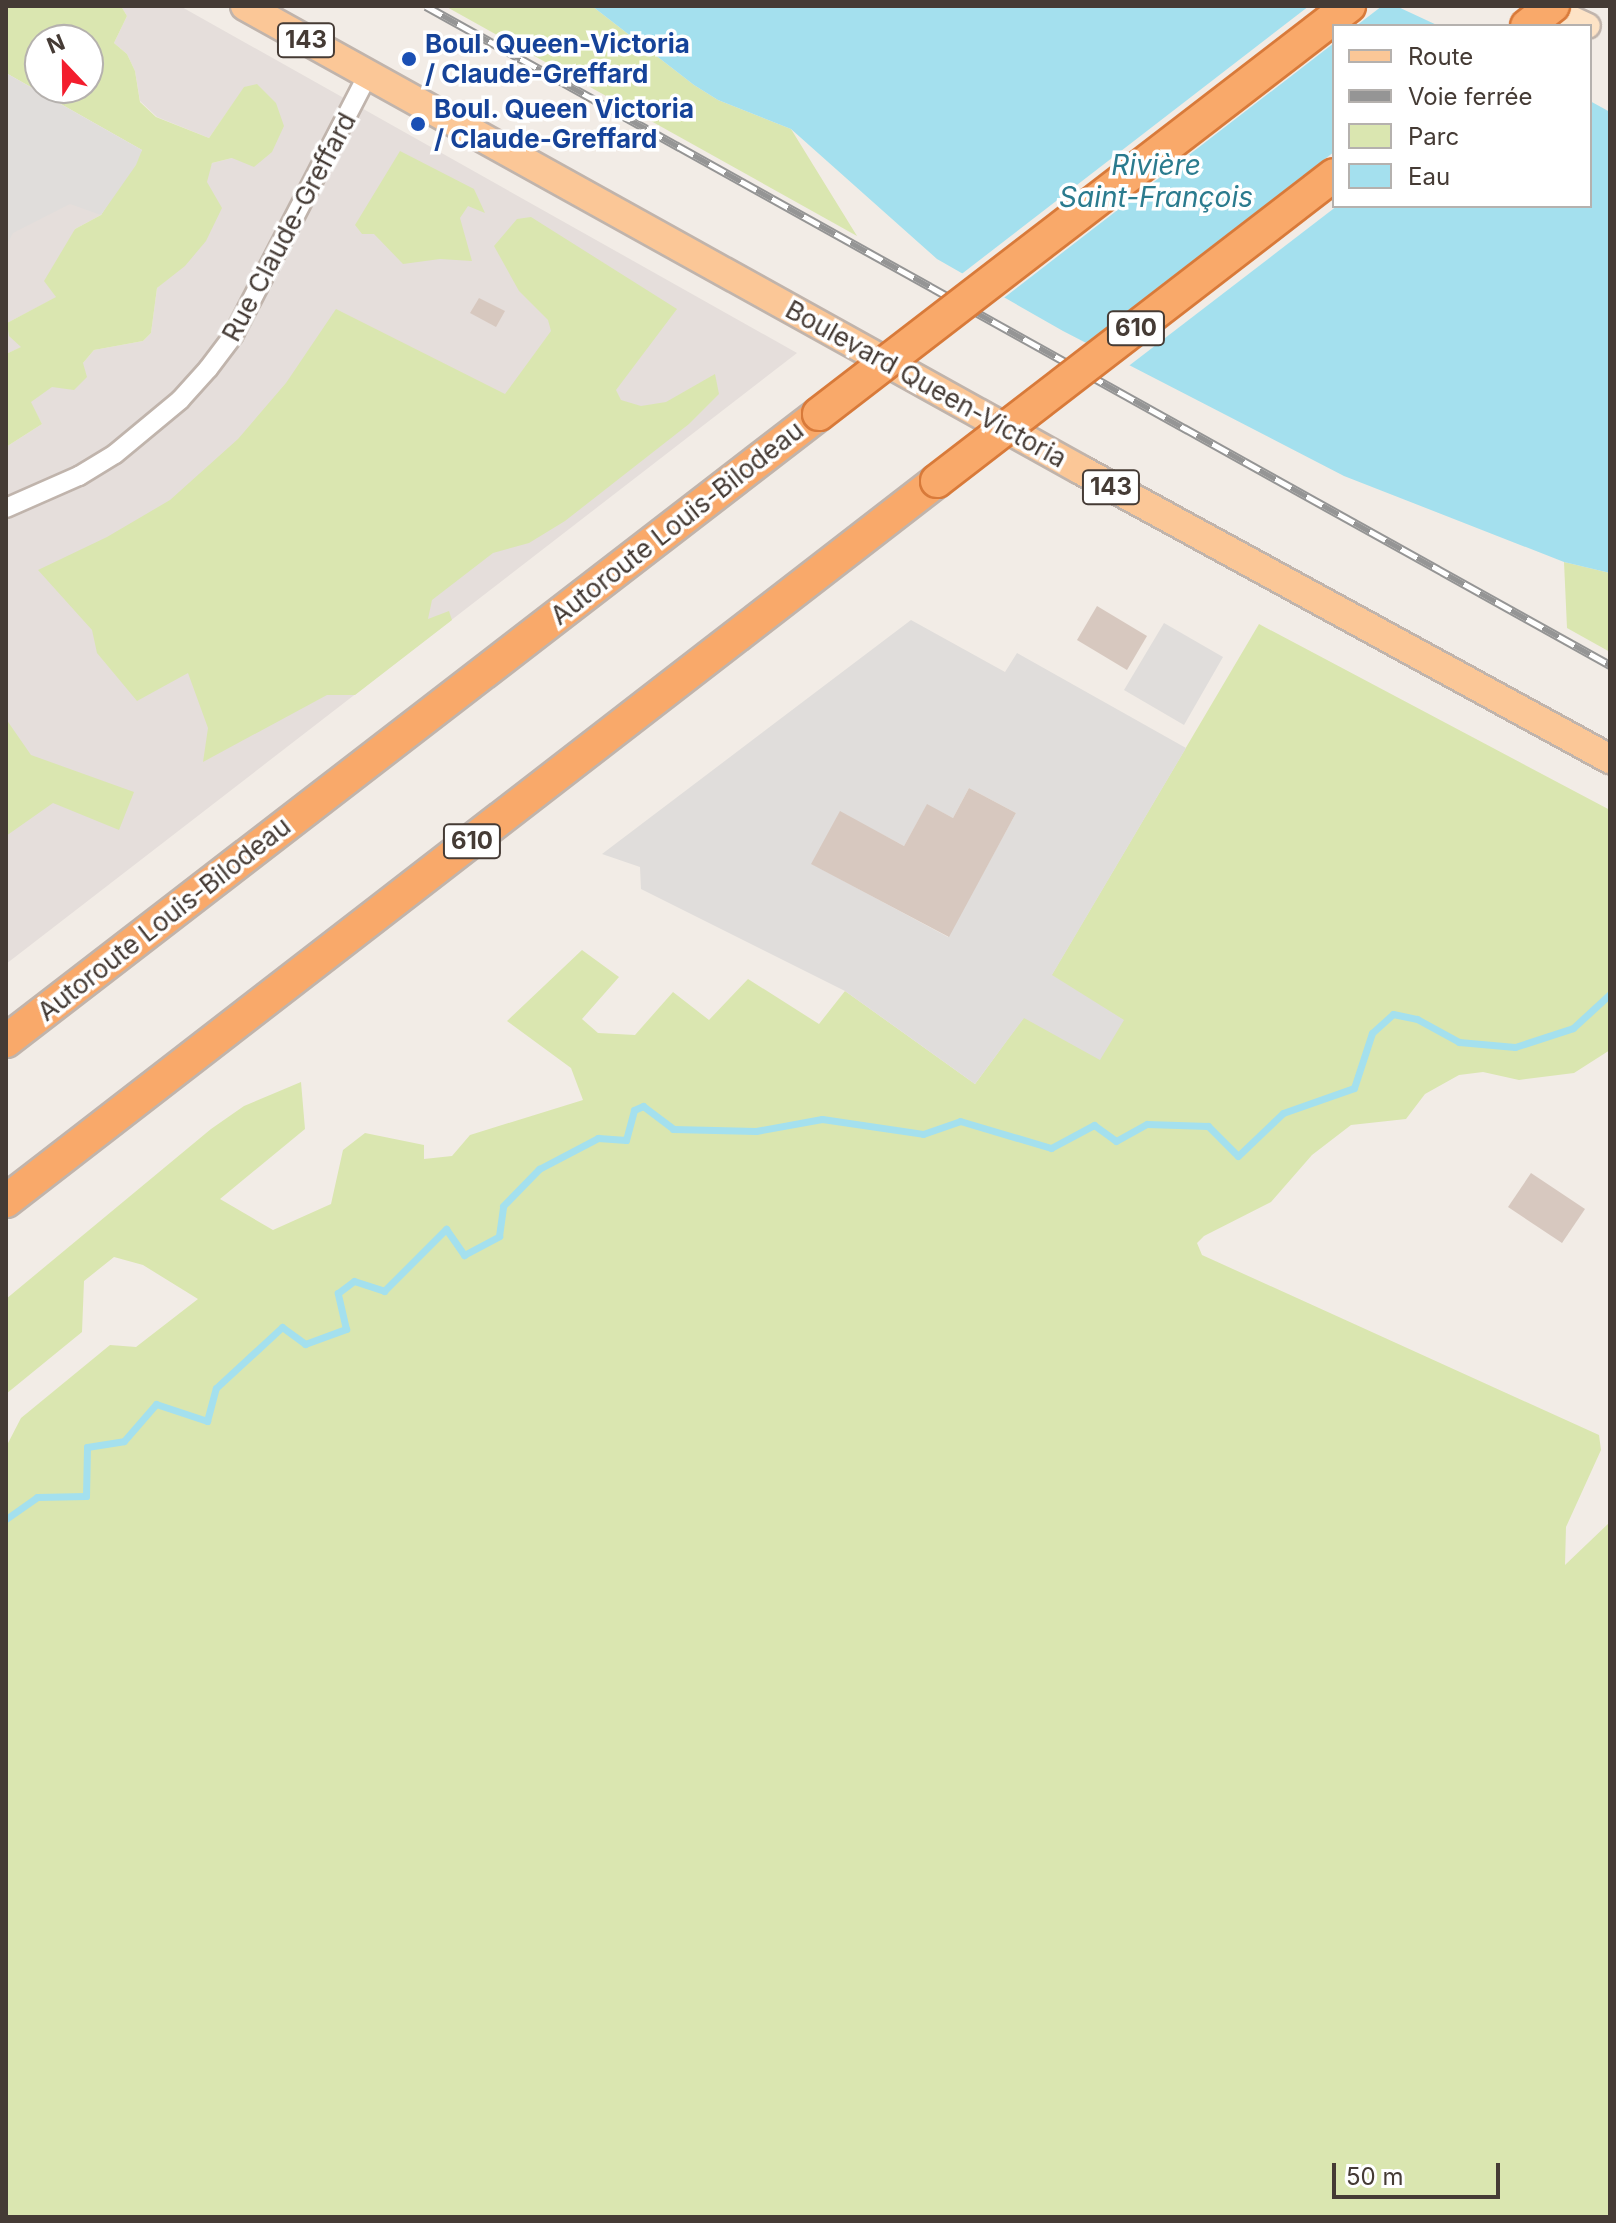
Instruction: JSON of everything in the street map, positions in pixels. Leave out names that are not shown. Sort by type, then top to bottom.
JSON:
[{"type":"highway","name":"Autoroute Louis-Bilodeau","points":[[6,1041],[1349,6]]},
{"type":"highway","points":[[1530,24],[1553,6]]},
{"type":"highway","name":"610","points":[[6,1201],[1332,177]]},
{"type":"main road","name":"Boulevard Queen-Victoria","points":[[245,6],[1610,759]]},
{"type":"street","points":[[1545,6],[1585,24]]},
{"type":"street","name":"Rue Claude-Greffard","points":[[6,508],[67,482],[115,454],[159,419],[208,369],[233,336],[368,74]]},
{"type":"shaded area","points":[[121,6],[180,6],[797,353],[6,964],[6,447],[42,424],[30,402],[83,363],[94,350],[143,341],[151,333],[157,288],[167,279],[212,163],[232,158],[244,88],[209,138],[157,117],[140,101],[135,71],[127,54],[114,43],[127,16]]},
{"type":"shaded area","points":[[6,73],[101,215],[75,229],[57,297],[7,323],[22,347],[6,354]]},
{"type":"shaded area","points":[[6,73],[24,83],[24,104],[61,104],[142,150],[136,165],[101,215],[70,204],[13,233],[6,246]]},
{"type":"shaded area","points":[[911,620],[1005,672],[1017,653],[1186,748],[1052,975],[1124,1020],[1100,1060],[1024,1018],[975,1084],[845,991],[641,889],[640,867],[602,854]],"holes":[[[969,788],[1016,813],[948,937],[812,864],[840,812],[904,846],[927,805],[953,818]]]},
{"type":"shaded area","points":[[1164,623],[1223,657],[1184,725],[1124,690]]},
{"type":"green space","points":[[6,6],[121,6],[127,16],[114,43],[127,54],[135,71],[140,102],[156,117],[209,138],[244,87],[257,84],[276,103],[284,126],[272,152],[254,167],[232,158],[212,163],[207,182],[222,208],[206,241],[185,266],[157,288],[151,333],[143,341],[94,350],[83,363],[87,377],[74,390],[52,387],[31,402],[42,424],[6,447],[6,354],[21,347],[9,336],[7,323],[56,297],[44,281],[75,229],[101,215],[142,150],[61,104],[104,104],[104,24],[24,24],[24,83],[6,73]]},
{"type":"green space","points":[[445,6],[592,6],[718,100],[791,129],[857,236]]},
{"type":"green space","points":[[400,151],[474,189],[485,213],[468,206],[460,218],[472,261],[440,259],[403,264],[374,234],[362,234],[355,225]]},
{"type":"green space","points":[[531,217],[677,309],[616,390],[621,400],[641,406],[666,402],[715,374],[719,394],[689,424],[565,521],[529,543],[493,553],[432,600],[428,619],[449,611],[452,620],[355,695],[327,695],[203,762],[208,728],[188,673],[137,701],[97,653],[92,630],[38,570],[107,537],[170,500],[238,439],[286,383],[336,309],[505,394],[551,331],[548,320],[519,291],[494,246],[517,219]]},
{"type":"green space","points":[[1564,562],[1610,573],[1610,652],[1567,628]]},
{"type":"green space","points":[[1259,624],[1610,810],[1610,1050],[1574,1073],[1519,1080],[1483,1072],[1459,1075],[1425,1094],[1406,1119],[1351,1125],[1312,1155],[1271,1202],[1204,1236],[1197,1243],[1202,1255],[1599,1435],[1601,1450],[1566,1527],[1565,1565],[1610,1522],[1610,2217],[6,2217],[6,1447],[21,1418],[110,1345],[136,1347],[198,1299],[143,1265],[114,1257],[84,1281],[82,1332],[6,1394],[6,1299],[211,1129],[244,1106],[301,1082],[305,1129],[220,1199],[273,1230],[331,1204],[343,1150],[365,1133],[424,1145],[424,1159],[452,1156],[470,1135],[583,1100],[571,1068],[507,1021],[582,950],[619,977],[582,1019],[598,1033],[635,1035],[673,992],[709,1020],[748,979],[819,1024],[845,991],[975,1084],[1024,1017],[1123,1020],[1051,976]]},
{"type":"green space","points":[[6,719],[31,755],[134,792],[119,830],[53,803],[6,836]]},
{"type":"water","name":"Rivière Saint-François","points":[[592,6],[1396,6],[1435,24],[1332,24],[1332,208],[1592,208],[1592,102],[1610,112],[1610,573],[1564,562],[1344,476],[1063,331],[937,259],[791,129],[718,100]]},
{"type":"pier","points":[[1309,6],[1382,6],[1359,24],[1332,24],[1332,45],[1001,300],[959,276]]},
{"type":"pier","points":[[1332,154],[1334,208],[1126,368],[1082,346]]},
{"type":"building","points":[[479,298],[505,311],[496,327],[470,313]]},
{"type":"building","points":[[1097,606],[1147,636],[1127,670],[1077,640]]},
{"type":"building","points":[[969,788],[1016,813],[949,937],[811,864],[840,811],[904,846],[927,804],[953,818]]},
{"type":"building","points":[[1531,1173],[1585,1209],[1562,1243],[1508,1207]]},
{"type":"waterway","points":[[6,1519],[37,1497],[86,1496],[87,1447],[124,1441],[156,1404],[207,1421],[216,1388],[282,1327],[305,1344],[346,1329],[338,1293],[354,1281],[384,1291],[446,1229],[464,1255],[499,1236],[503,1206],[539,1169],[598,1138],[626,1140],[634,1110],[643,1106],[673,1129],[756,1131],[822,1119],[923,1134],[960,1121],[1051,1148],[1094,1125],[1116,1141],[1147,1124],[1208,1126],[1238,1156],[1283,1113],[1354,1088],[1372,1033],[1393,1014],[1417,1019],[1459,1042],[1515,1047],[1573,1028],[1610,994]]},
{"type":"railway","points":[[426,6],[1610,665]]},
{"type":"place","name":"Boul. Queen-Victoria / Claude-Greffard","points":[[409,59]]},
{"type":"place","name":"Boul. Queen Victoria / Claude-Greffard","points":[[418,124]]}]
